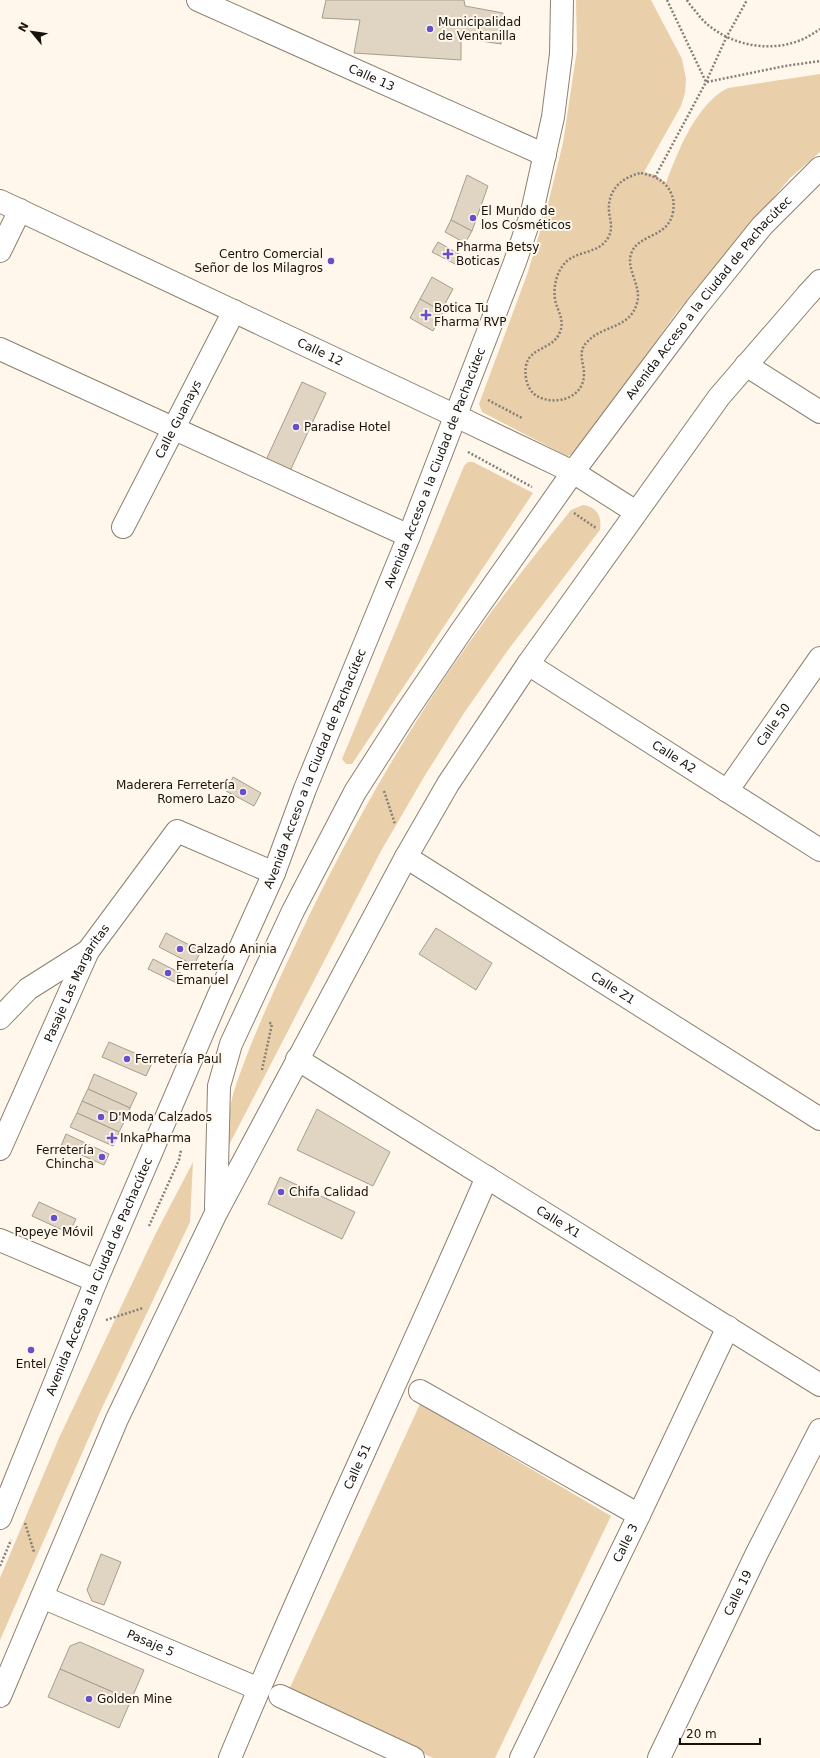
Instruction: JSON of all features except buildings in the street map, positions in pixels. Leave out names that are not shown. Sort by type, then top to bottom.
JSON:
[{"type":"street","name":"Calle 13","points":[[198,0],[545,155]]},
{"type":"street","name":"Avenida Acceso a la Ciudad de Pachacútec","points":[[0,1518],[96,1281],[218,996],[274,873],[305,789],[409,536],[522,242],[532,212],[545,155],[561,54],[562,0]]},
{"type":"street","name":"Avenida Acceso a la Ciudad de Pachacútec","points":[[216,1213],[219,1086],[231,1044],[293,911],[355,792],[405,714],[574,472],[696,308],[768,221],[820,168]]},
{"type":"street","name":"Calle 12","points":[[0,201],[574,472],[636,512]]},
{"type":"street","points":[[0,250],[20,210]]},
{"type":"street","name":"Avenida Acceso a la Ciudad de Pachacútec","points":[[0,1696],[117,1419],[216,1213],[406,857],[448,784],[528,664],[719,398],[814,287]]},
{"type":"street","name":"Calle Guanays","points":[[123,527],[175,429],[234,311]]},
{"type":"street","points":[[0,349],[409,536]]},
{"type":"street","points":[[746,365],[820,412]]},
{"type":"street","name":"Calle 50","points":[[726,791],[820,658]]},
{"type":"street","name":"Calle A2","points":[[528,664],[820,850]]},
{"type":"street","name":"Pasaje Las Margaritas","points":[[0,1149],[88,951],[177,831],[274,873]]},
{"type":"street","name":"Calle Z1","points":[[406,857],[820,1119]]},
{"type":"street","points":[[0,1018],[28,989],[88,951]]},
{"type":"street","name":"Calle X1","points":[[298,1059],[820,1385]]},
{"type":"street","name":"Calle 51","points":[[230,1758],[259,1689],[394,1390],[487,1177]]},
{"type":"street","points":[[0,1240],[96,1281]]},
{"type":"street","name":"Calle 3","points":[[521,1758],[728,1327]]},
{"type":"street","points":[[420,1391],[639,1515]]},
{"type":"street","name":"Calle 19","points":[[659,1758],[757,1553],[820,1430]]},
{"type":"street","name":"Pasaje 5","points":[[42,1597],[259,1689]]},
{"type":"street","points":[[280,1696],[413,1758]]},
{"type":"path","points":[[667,0],[706,82]]},
{"type":"path","points":[[687,0],[709,27],[726,38],[737,42],[769,47],[801,40],[820,29]]},
{"type":"path","points":[[654,177],[706,82],[726,38],[747,0]]},
{"type":"path","points":[[706,82],[784,66],[820,61]]},
{"type":"path","points":[[641,173],[654,177],[662,181],[669,189],[673,198],[674,207],[668,224],[662,231],[637,245],[631,254],[630,265],[638,287],[637,303],[630,316],[620,325],[594,335],[586,343],[581,351],[581,363],[584,375],[580,386],[574,394],[560,401],[546,401],[533,394],[527,383],[525,370],[527,362],[532,354],[555,340],[560,331],[562,317],[555,300],[555,284],[558,274],[567,261],[595,250],[609,236],[611,228],[609,200],[613,190],[620,181],[641,173]]},
{"type":"path","points":[[486,399],[523,419]]},
{"type":"path","points":[[570,519],[575,513]]},
{"type":"path","points":[[379,793],[383,786],[406,857]]},
{"type":"path","points":[[267,1022],[270,1014]]},
{"type":"path","points":[[106,1321],[144,1308]]},
{"type":"path","points":[[24,1519],[36,1560]]},
{"type":"shaded area","points":[[576,0],[651,0],[682,59],[686,79],[685,93],[681,106],[644,172],[655,175],[666,183],[682,143],[697,117],[706,105],[728,88],[820,74],[820,152],[790,178],[676,313],[579,450],[576,453],[567,456],[482,412],[479,404],[528,272],[547,208],[563,143],[577,50]]},
{"type":"shaded area","points":[[468,462],[473,462],[533,493],[352,764],[346,764],[342,759],[464,466]]},
{"type":"shaded area","points":[[583,505],[592,508],[598,513],[600,530],[508,650],[464,713],[424,777],[381,851],[228,1147],[224,1146],[234,1091],[256,1033],[298,939],[359,819],[404,741],[428,703],[479,629],[571,510]]},
{"type":"shaded area","points":[[193,1162],[190,1222],[101,1410],[0,1640],[0,1578],[59,1438],[155,1235]]},
{"type":"shaded area","points":[[420,1404],[611,1516],[495,1758],[433,1758],[288,1692]]},
{"type":"place","name":"Municipalidad de Ventanilla","points":[[430,29]]},
{"type":"place","name":"El Mundo de los Cosméticos","points":[[473,218]]},
{"type":"place","name":"Pharma Betsy Boticas","points":[[448,254]]},
{"type":"place","name":"Centro Comercial Señor de los Milagros","points":[[331,261]]},
{"type":"place","name":"Botica Tu Fharma RVP","points":[[426,315]]},
{"type":"place","name":"Paradise Hotel","points":[[296,427]]},
{"type":"place","name":"Maderera Ferretería Romero Lazo","points":[[243,792]]},
{"type":"place","name":"Calzado Aninia","points":[[180,949]]},
{"type":"place","name":"Ferretería Emanuel","points":[[168,973]]},
{"type":"place","name":"Ferretería Paul","points":[[127,1059]]},
{"type":"place","name":"D'Moda Calzados","points":[[101,1117]]},
{"type":"place","name":"InkaPharma","points":[[112,1138]]},
{"type":"place","name":"Ferretería Chincha","points":[[102,1157]]},
{"type":"place","name":"Chifa Calidad","points":[[281,1192]]},
{"type":"place","name":"Popeye Móvil","points":[[54,1218]]},
{"type":"place","name":"Entel","points":[[31,1350]]},
{"type":"place","name":"Golden Mine","points":[[89,1699]]}]
